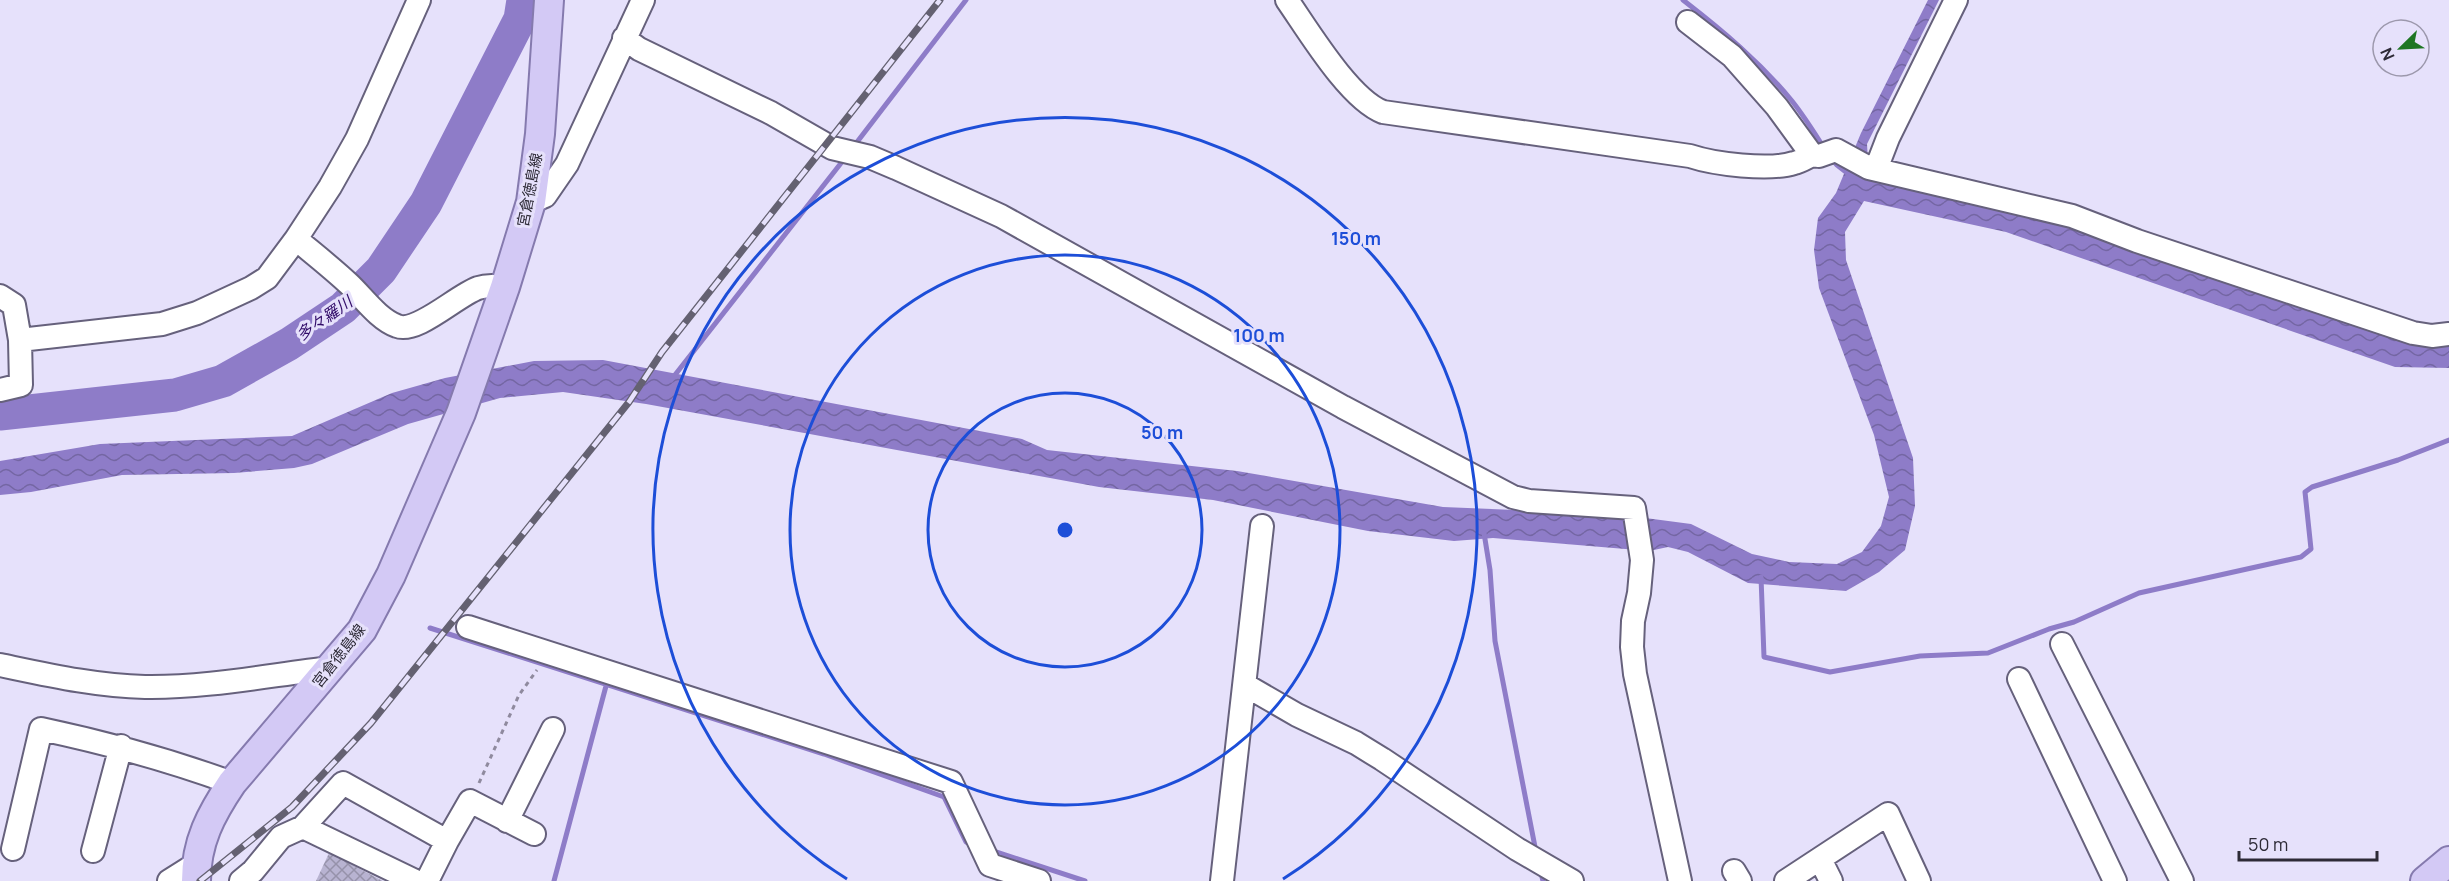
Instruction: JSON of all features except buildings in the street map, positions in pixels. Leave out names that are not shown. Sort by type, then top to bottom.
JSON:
[{"type":"main road","name":"宮倉徳島線","points":[[196,872],[201,839],[214,809],[232,783],[362,630],[392,575],[461,413],[505,287],[531,202],[540,134],[549,0]]},
{"type":"main road","points":[[2425,881],[2449,861]]},
{"type":"street","points":[[20,340],[162,324],[197,312],[251,288],[267,278],[330,187],[357,139],[419,0]]},
{"type":"street","points":[[531,202],[545,196],[567,164],[643,0]]},
{"type":"street","points":[[1287,0],[1322,51],[1355,90],[1374,109],[1383,112],[1690,156],[1710,163],[1771,166],[1844,159],[2072,216],[2137,241],[2413,333],[2432,336],[2449,334]]},
{"type":"street","points":[[1844,159],[1888,138],[1956,0]]},
{"type":"street","points":[[1689,22],[1732,56],[1777,107],[1844,159]]},
{"type":"street","points":[[624,38],[639,49],[771,113],[808,135],[848,153],[870,157],[1001,216],[1354,413],[1513,497],[1529,501],[1634,508],[1641,553],[1639,593],[1633,621],[1632,647],[1635,674],[1680,881]]},
{"type":"street","points":[[296,239],[348,283],[374,309],[398,327],[410,328],[422,323],[439,310],[477,288],[505,287]]},
{"type":"street","points":[[0,296],[14,304],[20,340],[21,385],[0,390]]},
{"type":"street","points":[[1222,881],[1262,526]]},
{"type":"street","points":[[468,627],[951,782],[990,865],[1039,881]]},
{"type":"street","points":[[2062,644],[2182,881]]},
{"type":"street","points":[[0,665],[105,685],[146,687],[207,683],[332,668]]},
{"type":"street","points":[[2019,679],[2115,881]]},
{"type":"street","points":[[1245,685],[1297,715],[1374,754],[1517,849],[1572,881]]},
{"type":"street","points":[[13,849],[41,729],[120,746],[232,783]]},
{"type":"street","points":[[507,820],[553,729]]},
{"type":"street","points":[[93,851],[120,746]]},
{"type":"street","points":[[241,881],[253,871],[281,837],[303,827],[343,783],[447,841]]},
{"type":"street","points":[[427,881],[470,801],[534,834]]},
{"type":"street","points":[[1786,881],[1888,814],[1919,881]]},
{"type":"street","points":[[303,827],[416,881]]},
{"type":"street","points":[[1820,859],[1831,881]]},
{"type":"street","points":[[169,881],[196,872]]},
{"type":"path","points":[[470,801],[519,695],[536,672]]},
{"type":"water","points":[[1928,0],[1939,0],[1867,144],[1869,177],[2046,218],[2392,338],[2415,342],[2449,342],[2449,368],[2395,367],[2006,232],[1864,201],[1845,232],[1846,260],[1913,458],[1915,506],[1905,550],[1879,572],[1846,591],[1748,583],[1688,552],[1668,547],[1649,551],[1493,538],[1454,541],[1368,531],[1213,500],[1099,487],[646,404],[563,392],[500,398],[408,424],[312,464],[294,468],[234,473],[122,475],[31,492],[0,495],[0,461],[100,444],[292,436],[392,393],[445,378],[534,361],[603,360],[1022,439],[1047,450],[1237,471],[1443,507],[1615,514],[1691,524],[1752,554],[1789,562],[1837,564],[1862,552],[1881,526],[1889,497],[1874,435],[1819,288],[1814,250],[1818,218],[1836,193],[1861,133]]},
{"type":"waterway","name":"多々羅川","points":[[0,414],[175,395],[223,381],[289,344],[343,308],[381,270],[426,203],[520,19],[523,0]]},
{"type":"waterway","points":[[854,146],[966,0]]},
{"type":"waterway","points":[[1683,0],[1727,35],[1767,73],[1809,124],[1824,148]]},
{"type":"waterway","points":[[671,380],[845,158]]},
{"type":"waterway","points":[[1831,158],[1851,176]]},
{"type":"waterway","points":[[1761,577],[1764,657],[1830,672],[1920,656],[1988,653],[2049,629],[2074,622],[2139,593],[2301,557],[2311,549],[2305,492],[2312,487],[2398,460],[2449,440]]},
{"type":"waterway","points":[[1484,533],[1490,570],[1495,641],[1536,852]]},
{"type":"waterway","points":[[430,628],[824,754],[944,797],[966,842],[973,844]]},
{"type":"waterway","points":[[554,881],[606,686]]},
{"type":"waterway","points":[[990,850],[1085,881]]},
{"type":"waterway","points":[[1540,869],[1543,881]]},
{"type":"railway","points":[[200,881],[292,807],[371,723],[629,402],[662,352],[940,0]]}]
